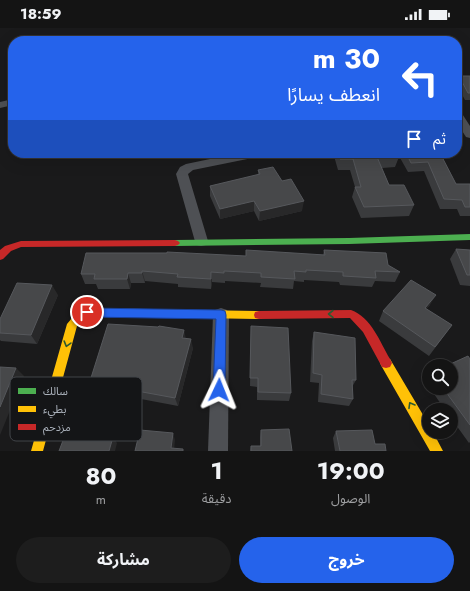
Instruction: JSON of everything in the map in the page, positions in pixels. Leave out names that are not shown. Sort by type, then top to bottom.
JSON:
[{"type":"street","points":[[462,122],[470,136]]},
{"type":"street","points":[[201,241],[182,174],[184,170],[190,167],[226,158]]},
{"type":"street","points":[[0,256],[8,248],[20,244],[201,241],[349,241],[470,237]]},
{"type":"street","points":[[57,377],[72,324],[81,315],[87,312],[221,315],[351,314],[356,316],[364,323],[437,451]]},
{"type":"street","points":[[218,451],[221,315]]},
{"type":"street","points":[[37,451],[40,441]]},
{"type":"building","points":[[462,76],[470,76],[470,93],[468,93],[462,82]]},
{"type":"building","points":[[377,158],[389,185],[404,185],[414,205],[364,207],[355,187],[361,187],[353,159],[340,159]]},
{"type":"building","points":[[408,158],[443,158],[456,184],[470,184],[470,207],[465,207],[462,200],[444,199],[428,162],[411,163]]},
{"type":"building","points":[[273,167],[282,181],[291,179],[304,201],[260,211],[254,201],[220,209],[210,186],[260,174],[258,170]]},
{"type":"building","points":[[456,249],[470,250],[470,275],[467,275]]},
{"type":"building","points":[[246,250],[325,255],[324,250],[386,253],[388,265],[400,272],[375,271],[376,278],[343,276],[343,272],[306,270],[306,272],[294,271],[295,279],[261,277],[261,273],[224,271],[224,273],[211,272],[211,279],[177,277],[178,274],[142,271],[142,273],[128,273],[127,279],[94,279],[95,274],[81,274],[86,253],[167,252],[246,256]]},
{"type":"building","points":[[411,280],[436,295],[425,308],[452,325],[435,347],[383,311]]},
{"type":"building","points":[[17,283],[52,285],[31,335],[0,333],[0,319]]},
{"type":"building","points":[[108,324],[159,326],[184,330],[182,338],[191,339],[175,398],[142,392],[142,377],[91,377]]},
{"type":"building","points":[[251,326],[288,328],[291,393],[258,392],[258,378],[250,378]]},
{"type":"building","points":[[314,332],[355,338],[356,380],[352,380],[353,399],[321,394],[322,375],[313,373]]},
{"type":"building","points":[[468,356],[470,359],[470,425],[458,409],[458,403],[454,403],[448,395],[458,395],[458,361]]},
{"type":"building","points":[[0,367],[16,368],[12,377],[10,377],[10,383],[0,407]]},
{"type":"building","points":[[289,429],[292,451],[251,451],[251,446],[261,446],[261,430]]},
{"type":"building","points":[[142,430],[173,433],[171,448],[183,449],[183,451],[135,451],[137,441],[142,441]]},
{"type":"building","points":[[372,430],[375,444],[385,444],[386,451],[340,451],[336,431]]},
{"type":"building","points":[[63,441],[112,441],[109,451],[59,451]]},
{"type":"traffic: fast","points":[[175,243],[349,241],[470,237]]},
{"type":"traffic: slow","points":[[57,377],[72,324],[81,315],[87,312],[259,315]]},
{"type":"traffic: slow","points":[[386,363],[437,451]]},
{"type":"traffic: slow","points":[[37,451],[40,441]]},
{"type":"traffic: jam","points":[[0,256],[8,248],[21,244],[175,243]]},
{"type":"traffic: jam","points":[[259,315],[351,314],[362,322],[367,328],[386,363]]},
{"type":"route","points":[[87,312],[221,315],[219,390]]}]
